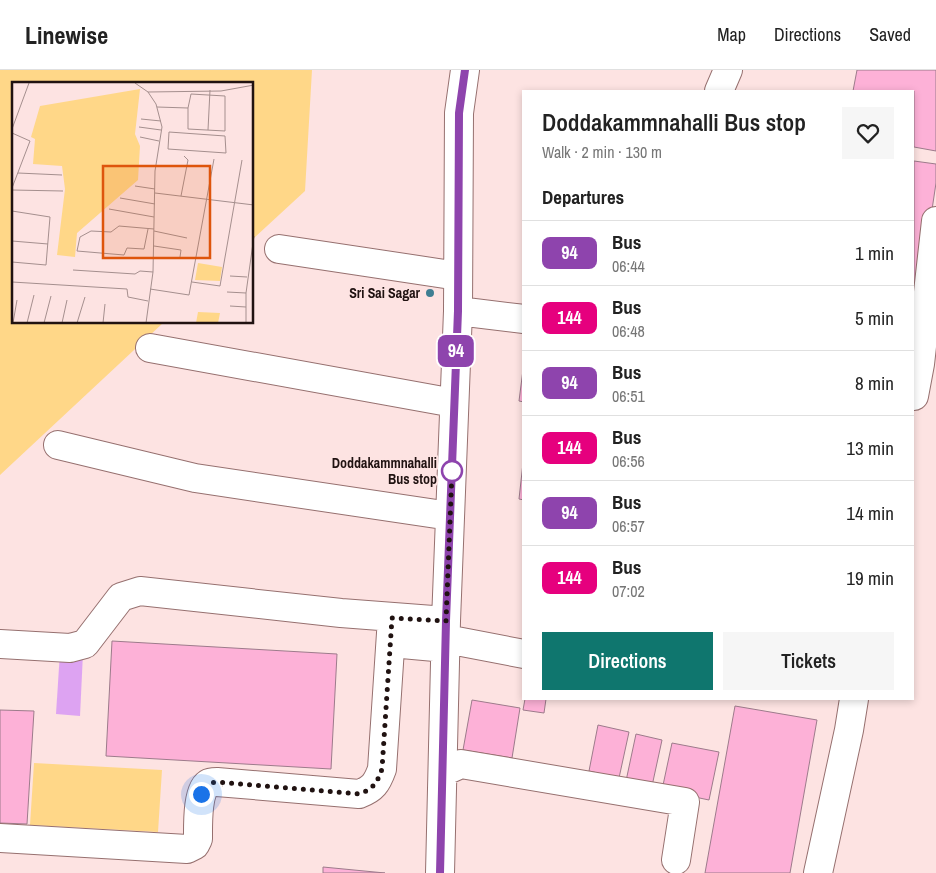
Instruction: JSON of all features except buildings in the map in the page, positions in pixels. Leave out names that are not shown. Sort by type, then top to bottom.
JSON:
[{"type":"street","points":[[440,873],[446,636],[458,311],[459,113],[465,70]]},
{"type":"street","points":[[719,90],[728,70]]},
{"type":"street","points":[[914,396],[923,365],[936,221]]},
{"type":"street","points":[[279,249],[458,276]]},
{"type":"street","points":[[458,311],[522,319]]},
{"type":"street","points":[[150,348],[454,403]]},
{"type":"street","points":[[58,445],[195,478],[450,516]]},
{"type":"street","points":[[0,644],[70,648],[85,644],[121,597],[140,591],[392,630],[446,636],[522,654]]},
{"type":"street","points":[[0,838],[187,849],[195,845],[198,839],[201,794],[209,782],[359,794],[370,790],[378,781],[382,769],[392,630]]},
{"type":"street","points":[[818,873],[849,730],[846,700]]},
{"type":"street","points":[[443,772],[461,764],[685,802],[676,860]]},
{"type":"shaded area","points":[[0,70],[312,70],[305,191],[254,238],[254,82],[12,82],[12,324],[162,324],[0,475]]},
{"type":"shaded area","points":[[60,652],[83,653],[80,716],[56,714]]},
{"type":"shaded area","points":[[34,763],[162,770],[158,832],[30,825]]},
{"type":"bus line","name":"94","points":[[440,873],[446,621],[458,311],[459,113],[465,70]]},
{"type":"place","name":"Sri Sai Sagar","points":[[430,293]]},
{"type":"place","name":"Doddakammnahalli Bus stop","points":[[452,471]]},
{"type":"route","points":[[201,794],[209,782],[359,794],[370,790],[378,781],[382,769],[392,618],[446,621],[452,471]]}]
